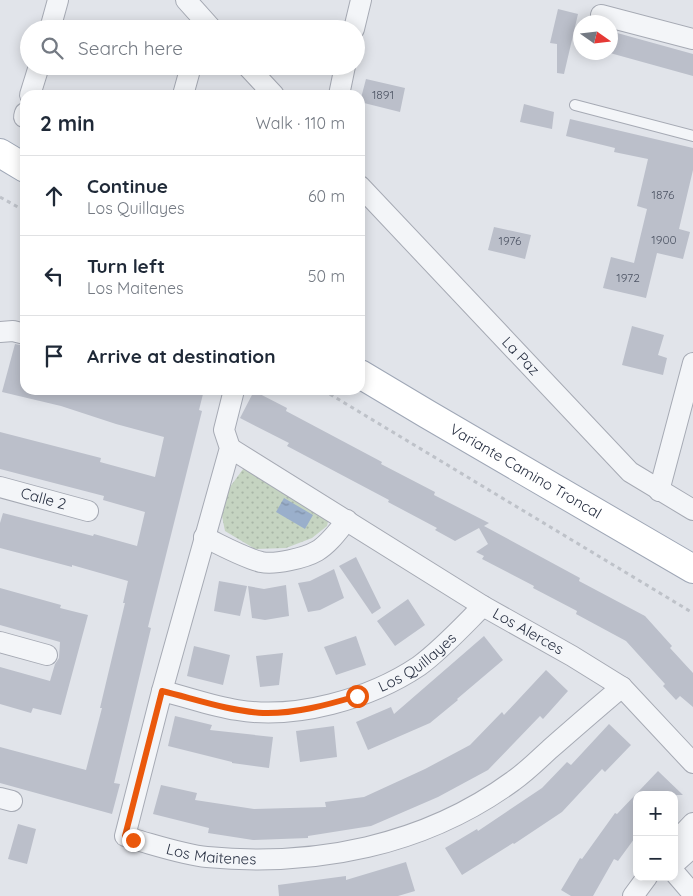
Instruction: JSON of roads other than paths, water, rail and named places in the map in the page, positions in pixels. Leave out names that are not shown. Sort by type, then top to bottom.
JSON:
[{"type":"main road","points":[[0,153],[20,165]]},
{"type":"main road","name":"Variante Camino Troncal","points":[[365,377],[693,569]]},
{"type":"street","points":[[52,20],[58,0]]},
{"type":"street","points":[[186,0],[201,20]]},
{"type":"street","points":[[356,20],[361,0]]},
{"type":"street","points":[[618,20],[693,40]]},
{"type":"street","points":[[32,90],[36,75]]},
{"type":"street","points":[[183,90],[188,75]]},
{"type":"street","points":[[255,75],[269,90]]},
{"type":"street","points":[[340,90],[344,75]]},
{"type":"street","name":"La Paz","points":[[365,191],[630,472],[693,510]]},
{"type":"street","points":[[0,332],[20,333]]},
{"type":"street","points":[[659,491],[693,363]]},
{"type":"street","name":"Los Maitenes","points":[[233,395],[224,430],[230,448],[162,691],[125,836],[133,840],[205,857],[270,859],[344,853],[394,841],[442,822],[480,803],[514,780],[622,687]]},
{"type":"street","name":"Los Alerces","points":[[230,448],[483,606],[572,656],[622,687],[693,763]]},
{"type":"street","name":"Calle 2","points":[[0,487],[88,511]]},
{"type":"street","points":[[204,538],[263,562],[281,562],[317,551],[332,538],[347,520]]},
{"type":"street","name":"Los Quillayes","points":[[162,691],[236,710],[265,713],[330,704],[388,684],[420,665],[483,606]]},
{"type":"street","points":[[0,642],[47,655]]},
{"type":"street","points":[[678,839],[693,823]]},
{"type":"street","points":[[678,860],[693,847]]},
{"type":"street","points":[[678,877],[693,894]]},
{"type":"street","points":[[633,896],[644,881]]},
{"type":"street","points":[[650,896],[660,881]]},
{"type":"lane","points":[[575,105],[693,136]]},
{"type":"water","points":[[284,498],[313,515],[305,529],[276,512]]}]
